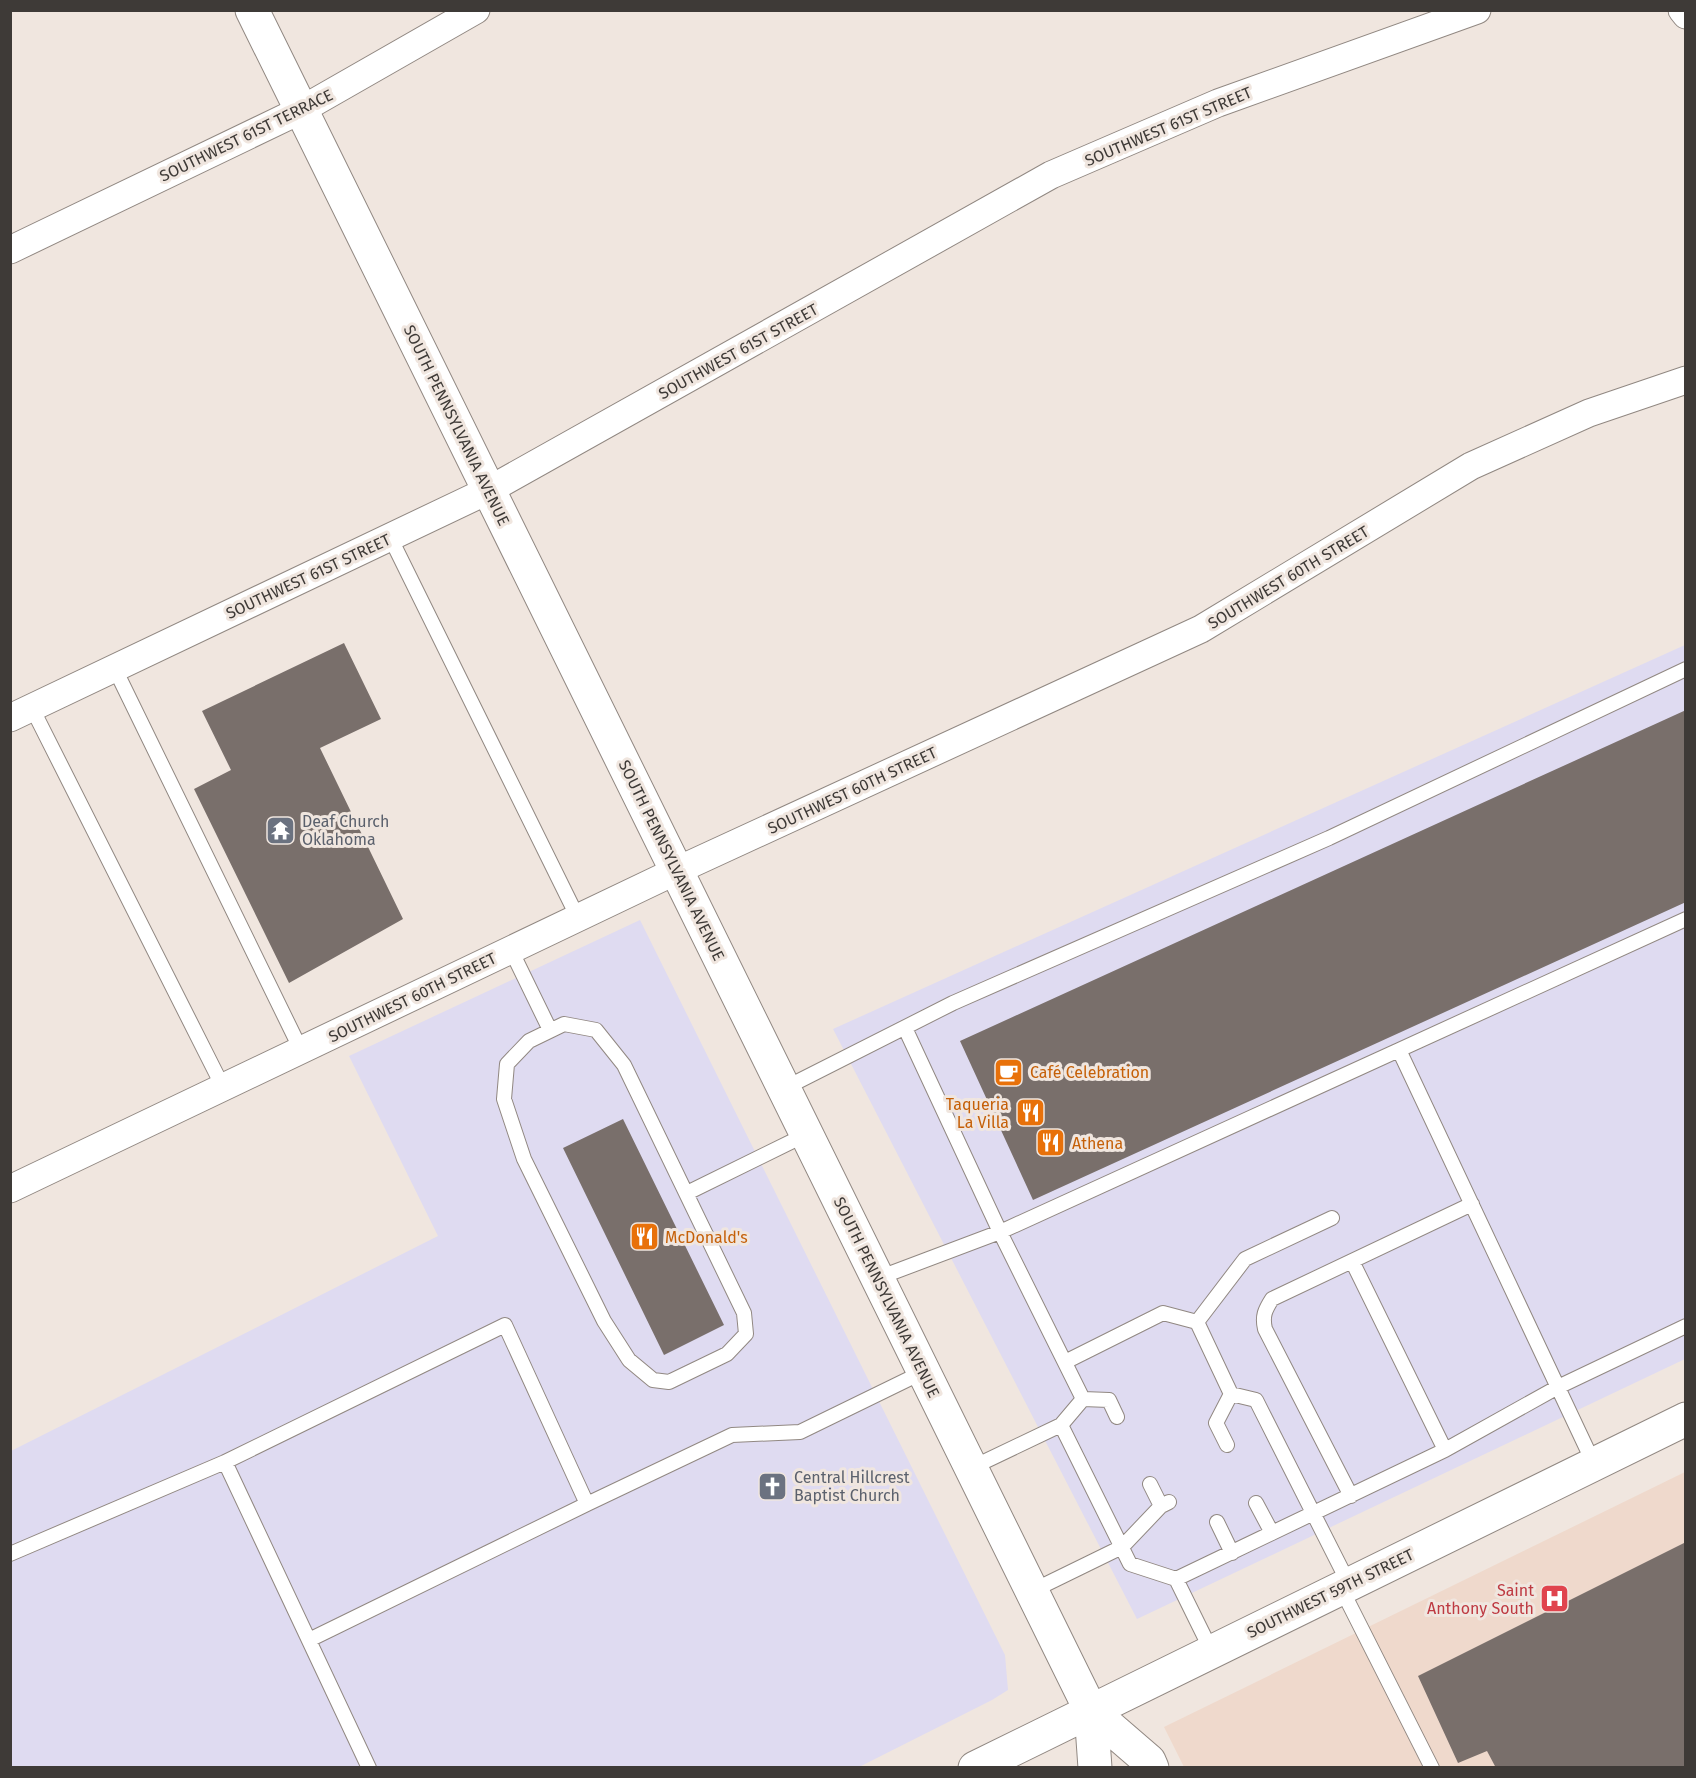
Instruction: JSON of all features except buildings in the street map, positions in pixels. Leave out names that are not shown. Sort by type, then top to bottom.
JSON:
[{"type":"main road","name":"SOUTH PENNSYLVANIA AVENUE","points":[[252,10],[1091,1711],[1095,1767]]},
{"type":"main road","name":"SOUTHWEST 59TH STREET","points":[[975,1767],[1686,1419]]},
{"type":"main road","name":"SOUTH PENNSYLVANIA AVENUE","points":[[1091,1711],[1149,1761],[1152,1767]]},
{"type":"street","name":"SOUTHWEST 61ST TERRACE","points":[[10,250],[301,110],[476,10]]},
{"type":"street","name":"SOUTHWEST 61ST STREET","points":[[21,713],[489,490],[1051,175],[1218,103],[1477,10]]},
{"type":"street","points":[[1682,10],[1686,15]]},
{"type":"street","name":"SOUTHWEST 60TH STREET","points":[[10,1189],[678,870],[1201,629],[1471,466],[1589,413],[1686,380]]},
{"type":"lane","points":[[390,537],[578,918]]},
{"type":"lane","points":[[115,669],[301,1050]]},
{"type":"lane","points":[[785,1089],[964,998],[1329,838],[1686,669]]},
{"type":"lane","points":[[21,713],[223,1087]]},
{"type":"lane","points":[[878,1278],[1000,1232],[1686,919]]},
{"type":"lane","points":[[511,950],[550,1030]]},
{"type":"lane","points":[[564,1024],[596,1030],[624,1065],[687,1193],[744,1313],[746,1334],[728,1354],[669,1382],[653,1380],[629,1360],[604,1321],[524,1159],[504,1099],[507,1064],[529,1041],[564,1024]]},
{"type":"lane","points":[[905,1028],[1000,1232],[1083,1399]]},
{"type":"lane","points":[[1399,1050],[1594,1464]]},
{"type":"lane","points":[[687,1193],[807,1134]]},
{"type":"lane","points":[[1351,1496],[1265,1329],[1263,1318],[1272,1299],[1472,1204]]},
{"type":"lane","points":[[1197,1322],[1245,1259],[1332,1218]]},
{"type":"lane","points":[[1352,1261],[1445,1450]]},
{"type":"lane","points":[[1065,1362],[1163,1314],[1197,1322]]},
{"type":"lane","points":[[1197,1322],[1231,1394],[1256,1401],[1314,1514],[1345,1586],[1432,1767]]},
{"type":"lane","points":[[10,1554],[225,1462],[506,1325],[587,1504]]},
{"type":"lane","points":[[1060,1425],[1130,1564],[1176,1579],[1445,1450],[1558,1387],[1686,1326]]},
{"type":"lane","points":[[309,1640],[732,1435],[800,1432],[923,1372]]},
{"type":"lane","points":[[1227,1445],[1216,1423],[1231,1394]]},
{"type":"lane","points":[[1083,1399],[1109,1400],[1117,1417]]},
{"type":"lane","points":[[971,1468],[1060,1425],[1083,1399]]},
{"type":"lane","points":[[225,1462],[369,1767]]},
{"type":"lane","points":[[1032,1591],[1122,1547],[1165,1504],[1150,1484]]},
{"type":"lane","points":[[1256,1503],[1272,1533]]},
{"type":"lane","points":[[1217,1522],[1232,1552]]},
{"type":"lane","points":[[1176,1579],[1212,1652]]},
{"type":"shaded area","points":[[1685,645],[1685,1359],[1137,1619],[833,1029]]},
{"type":"shaded area","points":[[640,920],[1005,1655],[1008,1690],[859,1767],[11,1768],[11,1451],[438,1236],[349,1056]]},
{"type":"shaded area","name":"Saint Anthony South","points":[[1685,1472],[1685,1767],[1184,1767],[1164,1727]]},
{"type":"place","name":"Deaf Church Oklahoma","points":[[281,830]]},
{"type":"place","name":"Café Celebration","points":[[1009,1072]]},
{"type":"place","name":"Taqueria La Villa","points":[[1030,1113]]},
{"type":"place","name":"Athena","points":[[1051,1143]]},
{"type":"place","name":"McDonald's","points":[[644,1237]]},
{"type":"place","name":"Central Hillcrest Baptist Church","points":[[773,1486]]},
{"type":"place","name":"Saint Anthony South","points":[[1555,1599]]}]
